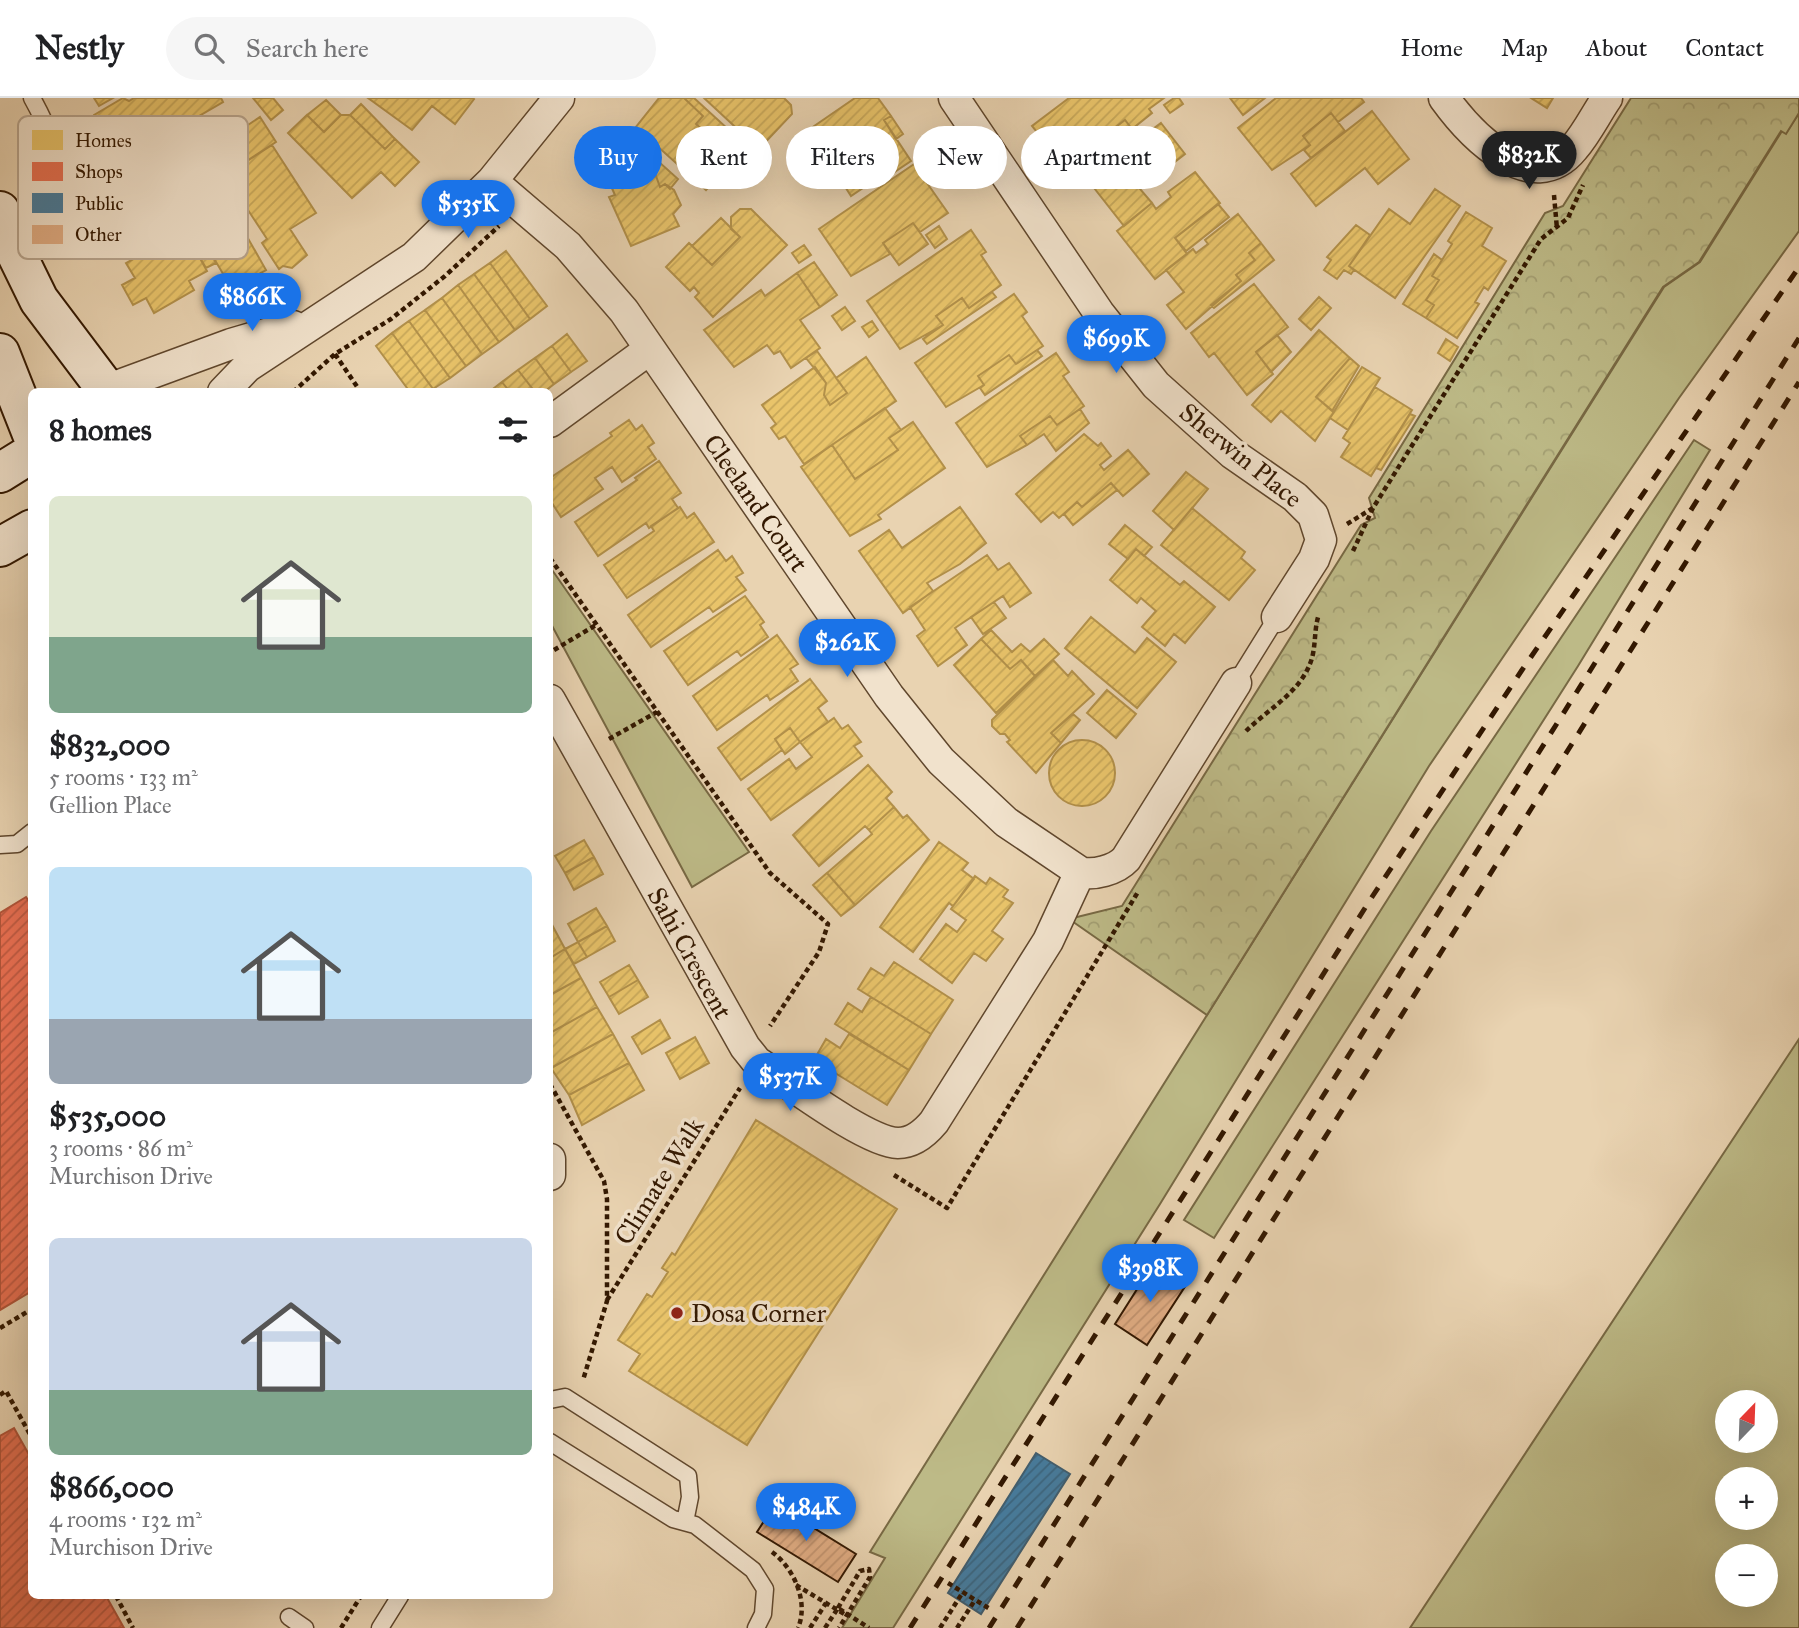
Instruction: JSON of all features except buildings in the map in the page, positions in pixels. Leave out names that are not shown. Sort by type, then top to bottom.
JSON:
[{"type":"street","points":[[227,388],[247,367],[325,332],[414,257],[492,181],[559,98]]},
{"type":"street","name":"Sherwin Place","points":[[954,98],[1099,313],[1156,385],[1233,454],[1295,497],[1313,514],[1321,540],[1314,559],[1277,617]]},
{"type":"street","points":[[1444,98],[1479,140],[1524,166],[1551,166],[1573,150],[1606,98]]},
{"type":"street","name":"Cleeland Court","points":[[492,181],[568,246],[624,311],[889,696],[941,761],[1006,822],[1080,873]]},
{"type":"street","points":[[0,211],[18,257]]},
{"type":"street","points":[[19,259],[39,300],[102,388]]},
{"type":"street","points":[[106,388],[231,344],[325,332]]},
{"type":"street","points":[[553,420],[650,349]]},
{"type":"street","points":[[0,353],[28,424]]},
{"type":"street","points":[[0,472],[28,455]]},
{"type":"street","points":[[0,547],[28,531]]},
{"type":"street","points":[[1080,873],[1088,875],[1120,866],[1126,859],[1236,683]]},
{"type":"street","name":"Sahi Crescent","points":[[553,705],[745,1048],[757,1062],[881,1140],[907,1142],[922,1135],[934,1122],[1054,930],[1080,873]]},
{"type":"lane","points":[[32,98],[42,116]]},
{"type":"lane","points":[[15,251],[18,245]]},
{"type":"lane","points":[[1236,683],[1277,617]]},
{"type":"lane","points":[[0,845],[17,844],[28,835]]},
{"type":"lane","points":[[553,1399],[565,1397],[688,1476],[690,1497],[685,1522]]},
{"type":"lane","points":[[553,1445],[637,1499],[673,1519],[695,1525],[753,1570],[765,1589],[764,1614],[757,1628]]},
{"type":"lane","points":[[380,1628],[398,1599]]},
{"type":"lane","points":[[289,1617],[305,1628]]},
{"type":"path","points":[[1553,186],[1557,229]]},
{"type":"path","points":[[325,332],[357,388]]},
{"type":"path","points":[[553,562],[770,873],[828,924],[819,952],[766,1030]]},
{"type":"path","points":[[554,650],[596,625]]},
{"type":"path","points":[[605,741],[657,712]]},
{"type":"path","name":"Climate Walk","points":[[607,1301],[744,1082]]},
{"type":"path","points":[[553,1089],[604,1181],[607,1199],[607,1301],[582,1382],[594,1389]]},
{"type":"path","points":[[0,1328],[28,1311]]},
{"type":"path","points":[[0,1395],[6,1391],[28,1431]]},
{"type":"path","points":[[825,1628],[860,1571],[869,1569],[870,1577],[839,1628]]},
{"type":"path","points":[[948,1583],[990,1609]]},
{"type":"path","points":[[796,1585],[846,1615]]},
{"type":"path","points":[[940,1628],[962,1592]]},
{"type":"path","points":[[118,1599],[133,1628]]},
{"type":"path","points":[[341,1628],[359,1599]]},
{"type":"path","points":[[957,1628],[975,1600]]},
{"type":"path","points":[[810,1628],[826,1602]]},
{"type":"path","points":[[838,1608],[869,1628]]},
{"type":"green space","points":[[1631,98],[1799,98],[1799,113],[1786,134],[1781,131],[1699,262],[1663,287],[1207,1015],[1069,919],[1122,906],[1361,525],[1375,518],[1369,498],[1545,213],[1563,206]]},
{"type":"green space","points":[[1799,113],[1799,231],[1679,398],[1429,766],[1160,1204],[893,1628],[842,1628],[885,1558],[870,1552],[1664,287],[1700,262],[1782,131],[1786,133]]},
{"type":"green space","points":[[1694,440],[1710,450],[1578,666],[1214,1238],[1184,1220],[1431,831]]},
{"type":"green space","points":[[553,571],[749,852],[692,887],[553,628]]},
{"type":"green space","points":[[1799,1039],[1799,1628],[1410,1628]]},
{"type":"railway","points":[[910,1628],[1372,897],[1522,670],[1799,267]]},
{"type":"railway","points":[[989,1628],[1799,338]]},
{"type":"railway","points":[[1017,1628],[1799,382]]},
{"type":"place","name":"Dosa Corner","points":[[677,1313]]}]
